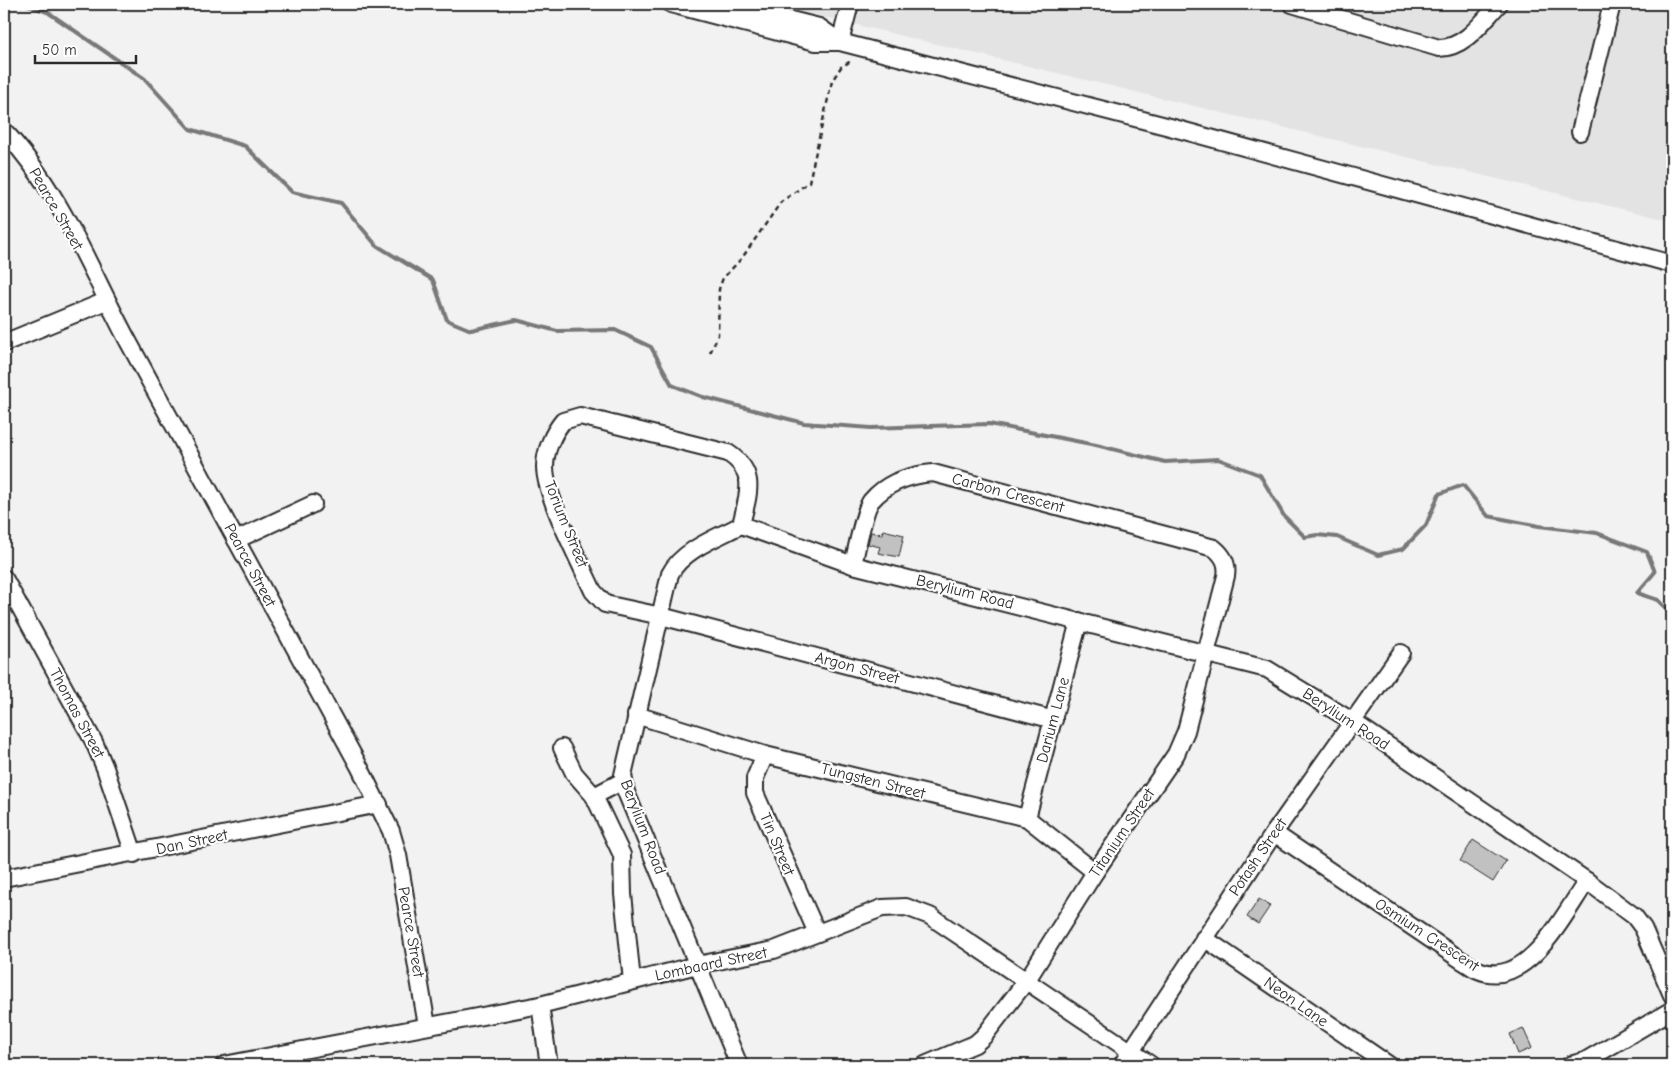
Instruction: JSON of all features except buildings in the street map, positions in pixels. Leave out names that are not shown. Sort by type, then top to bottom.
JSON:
[{"type":"street","points":[[671,4],[816,42],[840,42],[1170,127],[1672,264]]},
{"type":"street","points":[[726,4],[820,27],[840,42]]},
{"type":"street","points":[[840,42],[850,4]]},
{"type":"street","points":[[1292,4],[1331,9],[1438,48],[1449,48],[1459,45],[1500,4]]},
{"type":"street","points":[[1580,132],[1612,4]]},
{"type":"street","name":"Pearce Street","points":[[4,131],[20,148],[50,192],[106,301],[392,831],[398,855],[427,1026]]},
{"type":"street","points":[[4,343],[106,301]]},
{"type":"street","name":"Torium Street","points":[[661,616],[605,604],[596,596],[549,490],[546,478],[547,454],[557,429],[563,421],[580,416],[728,453],[741,462],[746,472],[749,491],[741,525]]},
{"type":"street","name":"Carbon Crescent","points":[[853,564],[870,502],[895,483],[912,475],[933,473],[1214,548]]},
{"type":"street","points":[[236,540],[313,504]]},
{"type":"street","name":"Berylium Road","points":[[739,1065],[623,781],[623,766],[675,564],[693,551],[741,525],[853,564],[1267,669],[1352,721],[1587,880],[1634,916],[1644,928],[1672,995]]},
{"type":"street","name":"Titanium Street","points":[[925,1065],[976,1044],[981,1040],[1027,980],[1181,744],[1227,570],[1224,559],[1214,548]]},
{"type":"street","name":"Thomas Street","points":[[4,578],[94,742],[106,768],[134,854]]},
{"type":"street","name":"Argon Street","points":[[661,616],[1054,720]]},
{"type":"street","name":"Darium Lane","points":[[1026,818],[1054,720],[1079,621]]},
{"type":"street","name":"Potash Street","points":[[1127,1059],[1169,991],[1274,833],[1401,653]]},
{"type":"street","name":"Tungsten Street","points":[[636,715],[765,754],[1026,818],[1096,872]]},
{"type":"street","points":[[562,748],[574,773],[594,796],[622,855],[623,894],[632,981]]},
{"type":"street","name":"Tin Street","points":[[765,754],[755,778],[755,792],[817,932]]},
{"type":"street","points":[[594,796],[623,781]]},
{"type":"street","name":"Dan Street","points":[[4,878],[134,854],[379,804]]},
{"type":"street","name":"Osmium Crescent","points":[[1274,833],[1461,960],[1479,971],[1495,974],[1520,965],[1538,951],[1587,880]]},
{"type":"street","name":"Lombaard Street","points":[[224,1065],[302,1058],[427,1026],[540,1005],[697,965],[790,946],[817,932],[875,910],[906,907],[930,916],[1027,980],[1127,1059],[1151,1065]]},
{"type":"street","name":"Neon Lane","points":[[1204,938],[1389,1065]]},
{"type":"street","points":[[540,1005],[549,1065]]},
{"type":"street","points":[[1580,1064],[1672,1010]]},
{"type":"path","points":[[710,353],[718,335],[719,289],[723,278],[742,258],[781,202],[809,182],[824,113],[836,73],[841,67],[870,50]]},
{"type":"shaded area","points":[[770,4],[1672,4],[1672,221],[803,12]]},
{"type":"waterway","points":[[26,4],[49,13],[145,79],[190,129],[245,146],[292,192],[341,203],[376,245],[433,280],[447,320],[471,330],[516,320],[557,331],[615,330],[651,347],[672,385],[703,397],[804,423],[871,428],[989,424],[1096,445],[1165,462],[1218,459],[1260,475],[1284,516],[1305,537],[1317,535],[1337,537],[1378,555],[1403,549],[1426,525],[1439,494],[1463,485],[1488,516],[1539,526],[1597,533],[1647,552],[1655,572],[1637,593],[1658,600],[1672,615]]}]
